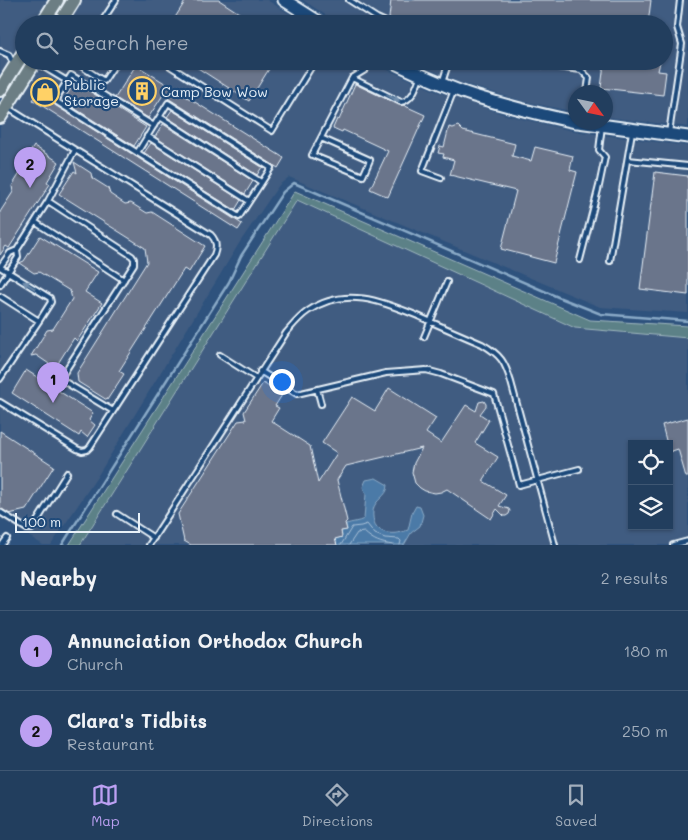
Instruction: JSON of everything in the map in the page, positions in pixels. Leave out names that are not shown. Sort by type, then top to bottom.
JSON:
[{"type":"main road","points":[[48,15],[57,0]]},
{"type":"main road","points":[[65,15],[74,0]]},
{"type":"main road","points":[[1,84],[14,67]]},
{"type":"main road","points":[[3,112],[30,70]]},
{"type":"street","points":[[284,0],[298,4],[311,15]]},
{"type":"street","points":[[15,70],[18,76],[16,92]]},
{"type":"street","points":[[410,70],[472,95],[568,120]]},
{"type":"street","points":[[613,127],[688,137]]},
{"type":"lane","points":[[106,15],[116,0]]},
{"type":"lane","points":[[349,0],[372,15]]},
{"type":"lane","points":[[669,134],[682,44],[677,27],[680,0]]},
{"type":"lane","points":[[0,50],[9,55],[14,67]]},
{"type":"lane","points":[[48,70],[67,82]]},
{"type":"lane","points":[[87,70],[104,81],[111,70]]},
{"type":"lane","points":[[176,70],[272,130],[309,70]]},
{"type":"lane","points":[[321,138],[370,160],[363,176],[312,155],[352,78],[365,70]]},
{"type":"lane","points":[[442,83],[446,70]]},
{"type":"lane","points":[[581,70],[589,78],[588,85]]},
{"type":"lane","points":[[137,153],[160,117],[168,103],[271,168],[239,218],[137,153],[57,102],[59,94],[71,75],[154,126]]},
{"type":"lane","points":[[352,78],[400,102],[412,96],[421,75]]},
{"type":"lane","points":[[441,178],[422,171],[454,88]]},
{"type":"lane","points":[[0,402],[77,449],[87,450],[214,255],[216,245],[215,239],[211,235],[75,150],[3,112]]},
{"type":"lane","points":[[160,117],[262,182]]},
{"type":"lane","points":[[580,260],[605,157],[599,150],[602,130]]},
{"type":"lane","points":[[610,261],[633,130]]},
{"type":"lane","points":[[147,136],[249,201]]},
{"type":"lane","points":[[0,380],[51,302],[50,298],[0,267],[10,253],[17,250],[35,222],[75,150]]},
{"type":"lane","points":[[628,160],[688,166]]},
{"type":"lane","points":[[48,201],[134,259],[134,264],[60,379],[113,411]]},
{"type":"lane","points":[[35,222],[124,280]]},
{"type":"lane","points":[[0,285],[18,257],[17,250]]},
{"type":"lane","points":[[424,336],[447,282]]},
{"type":"lane","points":[[0,296],[39,322]]},
{"type":"lane","points":[[149,545],[286,332],[297,320],[316,306],[334,300],[361,298],[390,304],[482,344],[501,357],[507,371],[538,480],[554,545]]},
{"type":"lane","points":[[220,355],[256,378]]},
{"type":"lane","points":[[260,371],[297,394],[386,373],[426,370],[441,374],[494,394],[519,485],[579,469]]},
{"type":"lane","points":[[317,389],[321,404]]},
{"type":"lane","points":[[0,512],[27,529],[32,529],[67,473]]},
{"type":"lane","points":[[117,514],[154,538]]},
{"type":"lane","points":[[2,545],[7,538]]},
{"type":"lane","points":[[673,545],[688,541]]},
{"type":"shaded area","points":[[0,0],[51,0],[42,15],[15,15],[15,57],[0,81]]},
{"type":"shaded area","points":[[81,0],[267,0],[291,15],[72,15]]},
{"type":"shaded area","points":[[303,0],[688,0],[688,127],[613,118],[613,85],[568,85],[568,111],[522,101],[458,82],[431,70],[673,70],[673,15],[326,15]]},
{"type":"shaded area","points":[[36,70],[388,70],[435,91],[506,115],[573,131],[688,146],[688,313],[600,307],[289,177],[279,185],[240,242],[97,477],[51,545],[43,545],[0,518],[0,127]]},
{"type":"shaded area","points":[[297,200],[575,328],[688,338],[688,545],[80,545]]},
{"type":"green space","points":[[295,191],[590,320],[688,326],[688,338],[575,328],[297,200],[80,545],[69,545]]},
{"type":"water","points":[[376,478],[388,485],[386,492],[374,507],[373,519],[375,525],[383,532],[389,533],[408,530],[412,513],[416,506],[420,507],[423,515],[420,526],[411,533],[404,545],[337,545],[335,539],[342,537],[341,531],[347,530],[346,524],[364,519],[366,494],[363,487],[366,480]]},
{"type":"building","points":[[186,0],[219,0],[242,15],[177,15]]},
{"type":"building","points":[[391,0],[651,0],[649,15],[389,15]]},
{"type":"building","points":[[133,70],[144,70],[284,158],[278,168],[163,95],[148,118],[115,98]]},
{"type":"building","points":[[201,70],[268,70],[249,101]]},
{"type":"building","points":[[603,70],[658,70],[666,72],[663,95],[613,89],[613,85],[601,85]]},
{"type":"building","points":[[75,82],[146,127],[134,146],[63,101]]},
{"type":"building","points":[[44,83],[54,89],[51,95],[54,97],[53,103],[55,105],[242,224],[238,230],[33,100]]},
{"type":"building","points":[[355,84],[425,115],[388,197],[370,189],[388,151],[343,130],[342,132],[333,128],[337,119],[339,120]]},
{"type":"building","points":[[172,110],[262,167],[257,175],[167,117]]},
{"type":"building","points":[[163,124],[253,181],[245,194],[155,137]]},
{"type":"building","points":[[458,126],[463,131],[515,144],[512,156],[531,161],[535,147],[573,156],[570,170],[577,172],[554,263],[501,249],[516,191],[450,175],[454,160],[443,157],[444,154],[438,153],[440,146],[444,147],[449,127]]},
{"type":"building","points":[[151,143],[241,200],[235,210],[144,153]]},
{"type":"building","points":[[34,146],[59,162],[47,182],[50,184],[9,248],[6,246],[0,255],[0,212],[13,192],[12,186],[22,170],[21,166]]},
{"type":"building","points":[[74,162],[91,173],[92,178],[108,188],[110,194],[125,204],[131,203],[147,213],[152,212],[205,246],[189,272],[184,269],[119,371],[124,374],[107,400],[78,382],[77,373],[147,262],[145,248],[59,194],[74,171],[77,173]]},
{"type":"building","points":[[655,172],[688,176],[688,295],[640,289]]},
{"type":"building","points":[[40,236],[98,272],[85,292],[102,303],[77,341],[74,338],[55,368],[36,355],[31,356],[47,330],[53,329],[72,299],[70,291],[39,272],[34,273],[19,263],[24,261]]},
{"type":"building","points":[[26,370],[93,413],[89,420],[95,425],[87,437],[81,432],[79,436],[12,393]]},
{"type":"building","points":[[263,383],[282,395],[275,406],[279,408],[271,421],[310,446],[318,483],[337,453],[322,443],[352,397],[375,411],[389,388],[436,418],[426,433],[441,443],[466,405],[476,411],[479,402],[484,401],[486,406],[480,414],[489,420],[475,443],[498,457],[483,481],[506,495],[499,506],[509,509],[509,514],[504,516],[497,509],[491,519],[447,489],[435,493],[420,488],[415,483],[412,472],[414,463],[422,448],[346,466],[337,480],[347,521],[345,523],[347,530],[341,531],[342,537],[335,539],[337,545],[191,545],[184,541],[178,514],[238,421],[246,420],[244,412]]},
{"type":"building","points":[[688,418],[688,477],[686,477],[678,449],[673,451],[673,440],[666,440],[662,425]]},
{"type":"building","points":[[0,431],[54,466],[26,510],[9,514],[0,508]]},
{"type":"waterway","points":[[62,545],[229,282],[241,256],[283,192],[294,183],[601,314],[688,321]]},
{"type":"place","name":"Camp Bow Wow","points":[[142,91]]},
{"type":"place","name":"Public Storage","points":[[45,92]]},
{"type":"place","name":"Clara's Tidbits","points":[[30,188]]},
{"type":"place","name":"Annunciation Orthodox Church","points":[[53,403]]}]
